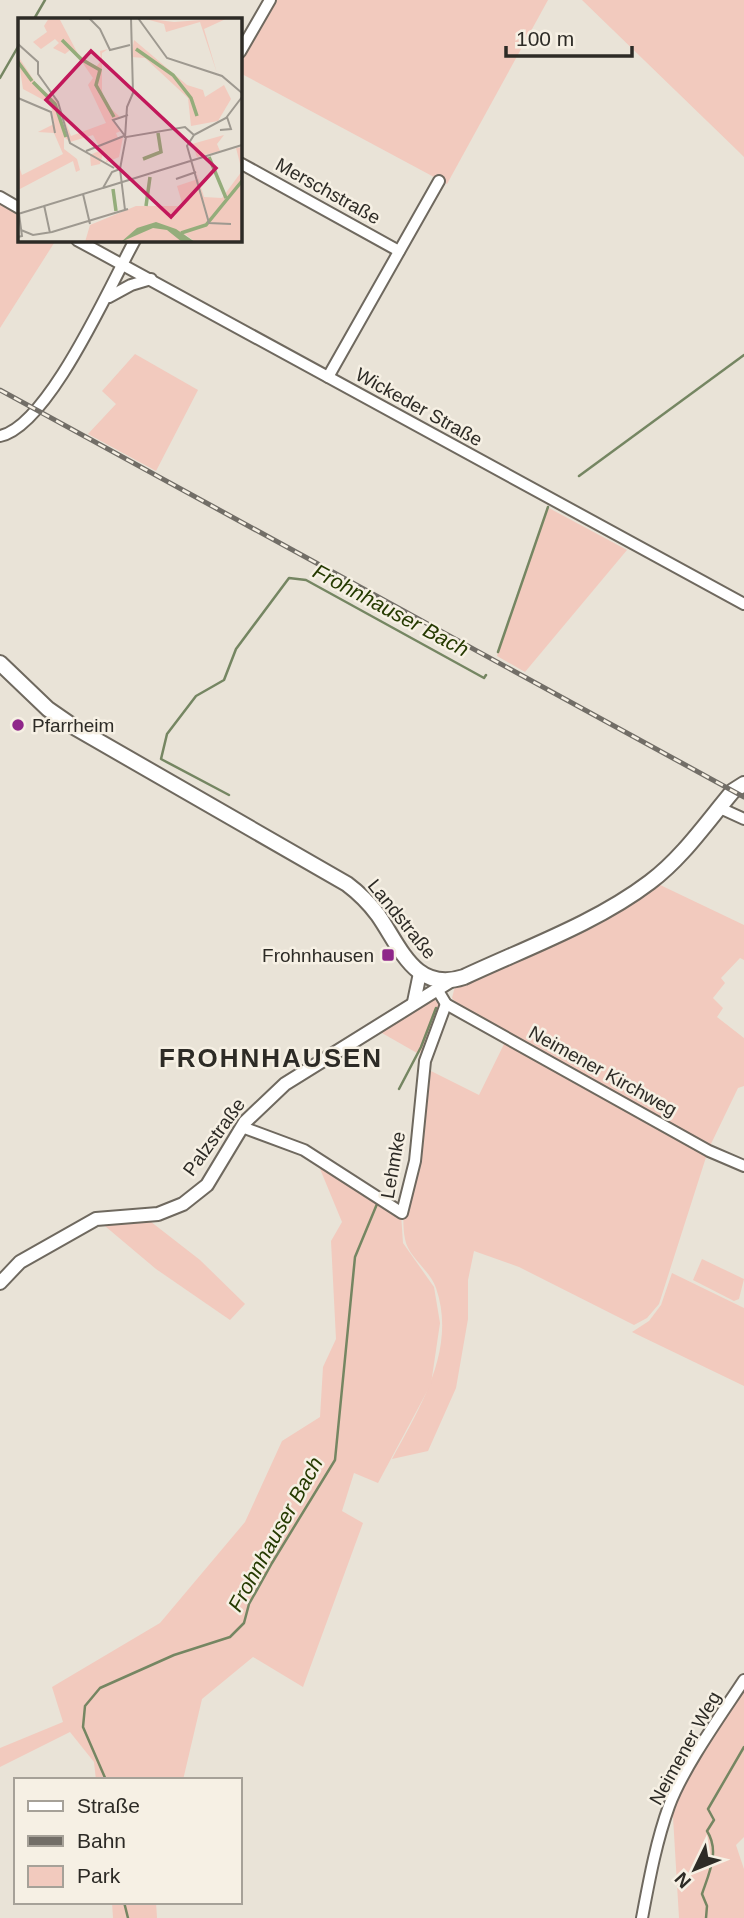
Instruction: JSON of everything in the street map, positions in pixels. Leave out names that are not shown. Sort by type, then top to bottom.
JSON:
[{"type":"main road","name":"Landstraße","points":[[0,663],[48,709],[74,727],[347,884],[370,904],[419,973],[443,985]]},
{"type":"main road","points":[[443,985],[614,905],[668,867],[741,783]]},
{"type":"street","points":[[242,49],[270,0]]},
{"type":"street","name":"Merschstraße","points":[[242,164],[399,251]]},
{"type":"street","points":[[328,377],[439,181]]},
{"type":"street","points":[[0,197],[18,207]]},
{"type":"street","name":"Wickeder Straße","points":[[81,242],[328,377],[551,494],[744,604]]},
{"type":"street","points":[[0,436],[38,411],[109,296],[121,264],[134,242]]},
{"type":"street","points":[[109,296],[150,279]]},
{"type":"street","points":[[720,808],[744,819]]},
{"type":"street","points":[[414,1002],[419,973]]},
{"type":"street","points":[[443,985],[446,1004]]},
{"type":"street","name":"Palzstraße","points":[[0,1283],[20,1262],[96,1219],[158,1214],[183,1204],[206,1185],[242,1127],[264,1102],[306,1068],[443,985]]},
{"type":"street","name":"Lehmke","points":[[242,1127],[304,1150],[402,1213],[415,1161],[425,1061],[446,1004]]},
{"type":"street","name":"Neimener Kirchweg","points":[[446,1004],[709,1151],[744,1166]]},
{"type":"street","name":"Neimener Weg","points":[[642,1918],[652,1867],[670,1804],[744,1679]]},
{"type":"green space","points":[[265,0],[548,0],[447,184],[242,74],[242,41]]},
{"type":"green space","points":[[582,0],[744,0],[744,157],[739,152]]},
{"type":"green space","points":[[0,204],[18,214],[18,242],[55,242],[0,328]]},
{"type":"green space","points":[[135,354],[198,390],[156,471],[88,434],[116,404],[102,391]]},
{"type":"green space","points":[[547,507],[627,550],[525,672],[497,656]]},
{"type":"green space","points":[[656,883],[744,925],[744,960],[740,958],[721,978],[725,983],[713,998],[723,1008],[717,1017],[744,1038],[744,1086],[738,1088],[709,1148],[458,1006],[452,998],[455,986],[620,908]]},
{"type":"green space","points":[[426,999],[434,999],[440,1005],[427,1052],[417,1053],[375,1029]]},
{"type":"green space","points":[[507,1038],[708,1151],[659,1304],[647,1318],[634,1325],[519,1267],[474,1251],[468,1280],[468,1319],[456,1388],[428,1451],[392,1459],[424,1398],[439,1355],[442,1333],[436,1288],[407,1246],[403,1222],[410,1155],[427,1069],[479,1095]]},
{"type":"green space","points":[[318,1164],[401,1214],[403,1243],[434,1287],[440,1323],[431,1384],[378,1483],[354,1473],[342,1511],[363,1523],[303,1687],[253,1657],[202,1699],[183,1778],[96,1778],[94,1762],[70,1732],[0,1767],[0,1748],[63,1722],[52,1687],[160,1623],[245,1522],[282,1441],[320,1417],[323,1367],[336,1339],[331,1241],[342,1222]]},
{"type":"green space","points":[[146,1218],[200,1260],[245,1304],[230,1320],[156,1269],[99,1221]]},
{"type":"green space","points":[[702,1259],[744,1279],[739,1299],[734,1301],[693,1280]]},
{"type":"green space","points":[[672,1273],[744,1308],[744,1386],[632,1332],[649,1321],[661,1305]]},
{"type":"green space","points":[[744,1682],[744,1837],[736,1845],[744,1869],[744,1918],[679,1918],[672,1800]]},
{"type":"green space","points":[[112,1904],[156,1904],[157,1918],[113,1918]]},
{"type":"waterway","points":[[35,18],[45,0]]},
{"type":"waterway","points":[[0,78],[18,47]]},
{"type":"waterway","name":"Frohnhauser Bach","points":[[579,476],[744,355]]},
{"type":"waterway","name":"Frohnhauser Bach","points":[[498,652],[548,507]]},
{"type":"waterway","name":"Frohnhauser Bach","points":[[229,795],[161,759],[167,734],[196,696],[224,680],[236,649],[289,578],[306,580],[484,678],[486,675]]},
{"type":"waterway","name":"Frohnhauser Bach","points":[[399,1089],[421,1047],[436,1008]]},
{"type":"waterway","name":"Frohnhauser Bach","points":[[105,1778],[83,1727],[85,1706],[100,1688],[174,1655],[230,1637],[244,1623],[249,1604],[335,1460],[355,1257],[377,1204]]},
{"type":"waterway","points":[[706,1918],[707,1906],[702,1894],[713,1854],[707,1831],[714,1820],[708,1809],[744,1747]]},
{"type":"waterway","name":"Frohnhauser Bach","points":[[124,1904],[128,1918]]},
{"type":"railway","points":[[0,390],[744,797]]},
{"type":"place","name":"Pfarrheim","points":[[18,725]]},
{"type":"place","name":"Frohnhausen","points":[[388,955]]},
{"type":"district","name":"FROHNHAUSEN","points":[[271,1058]]}]
